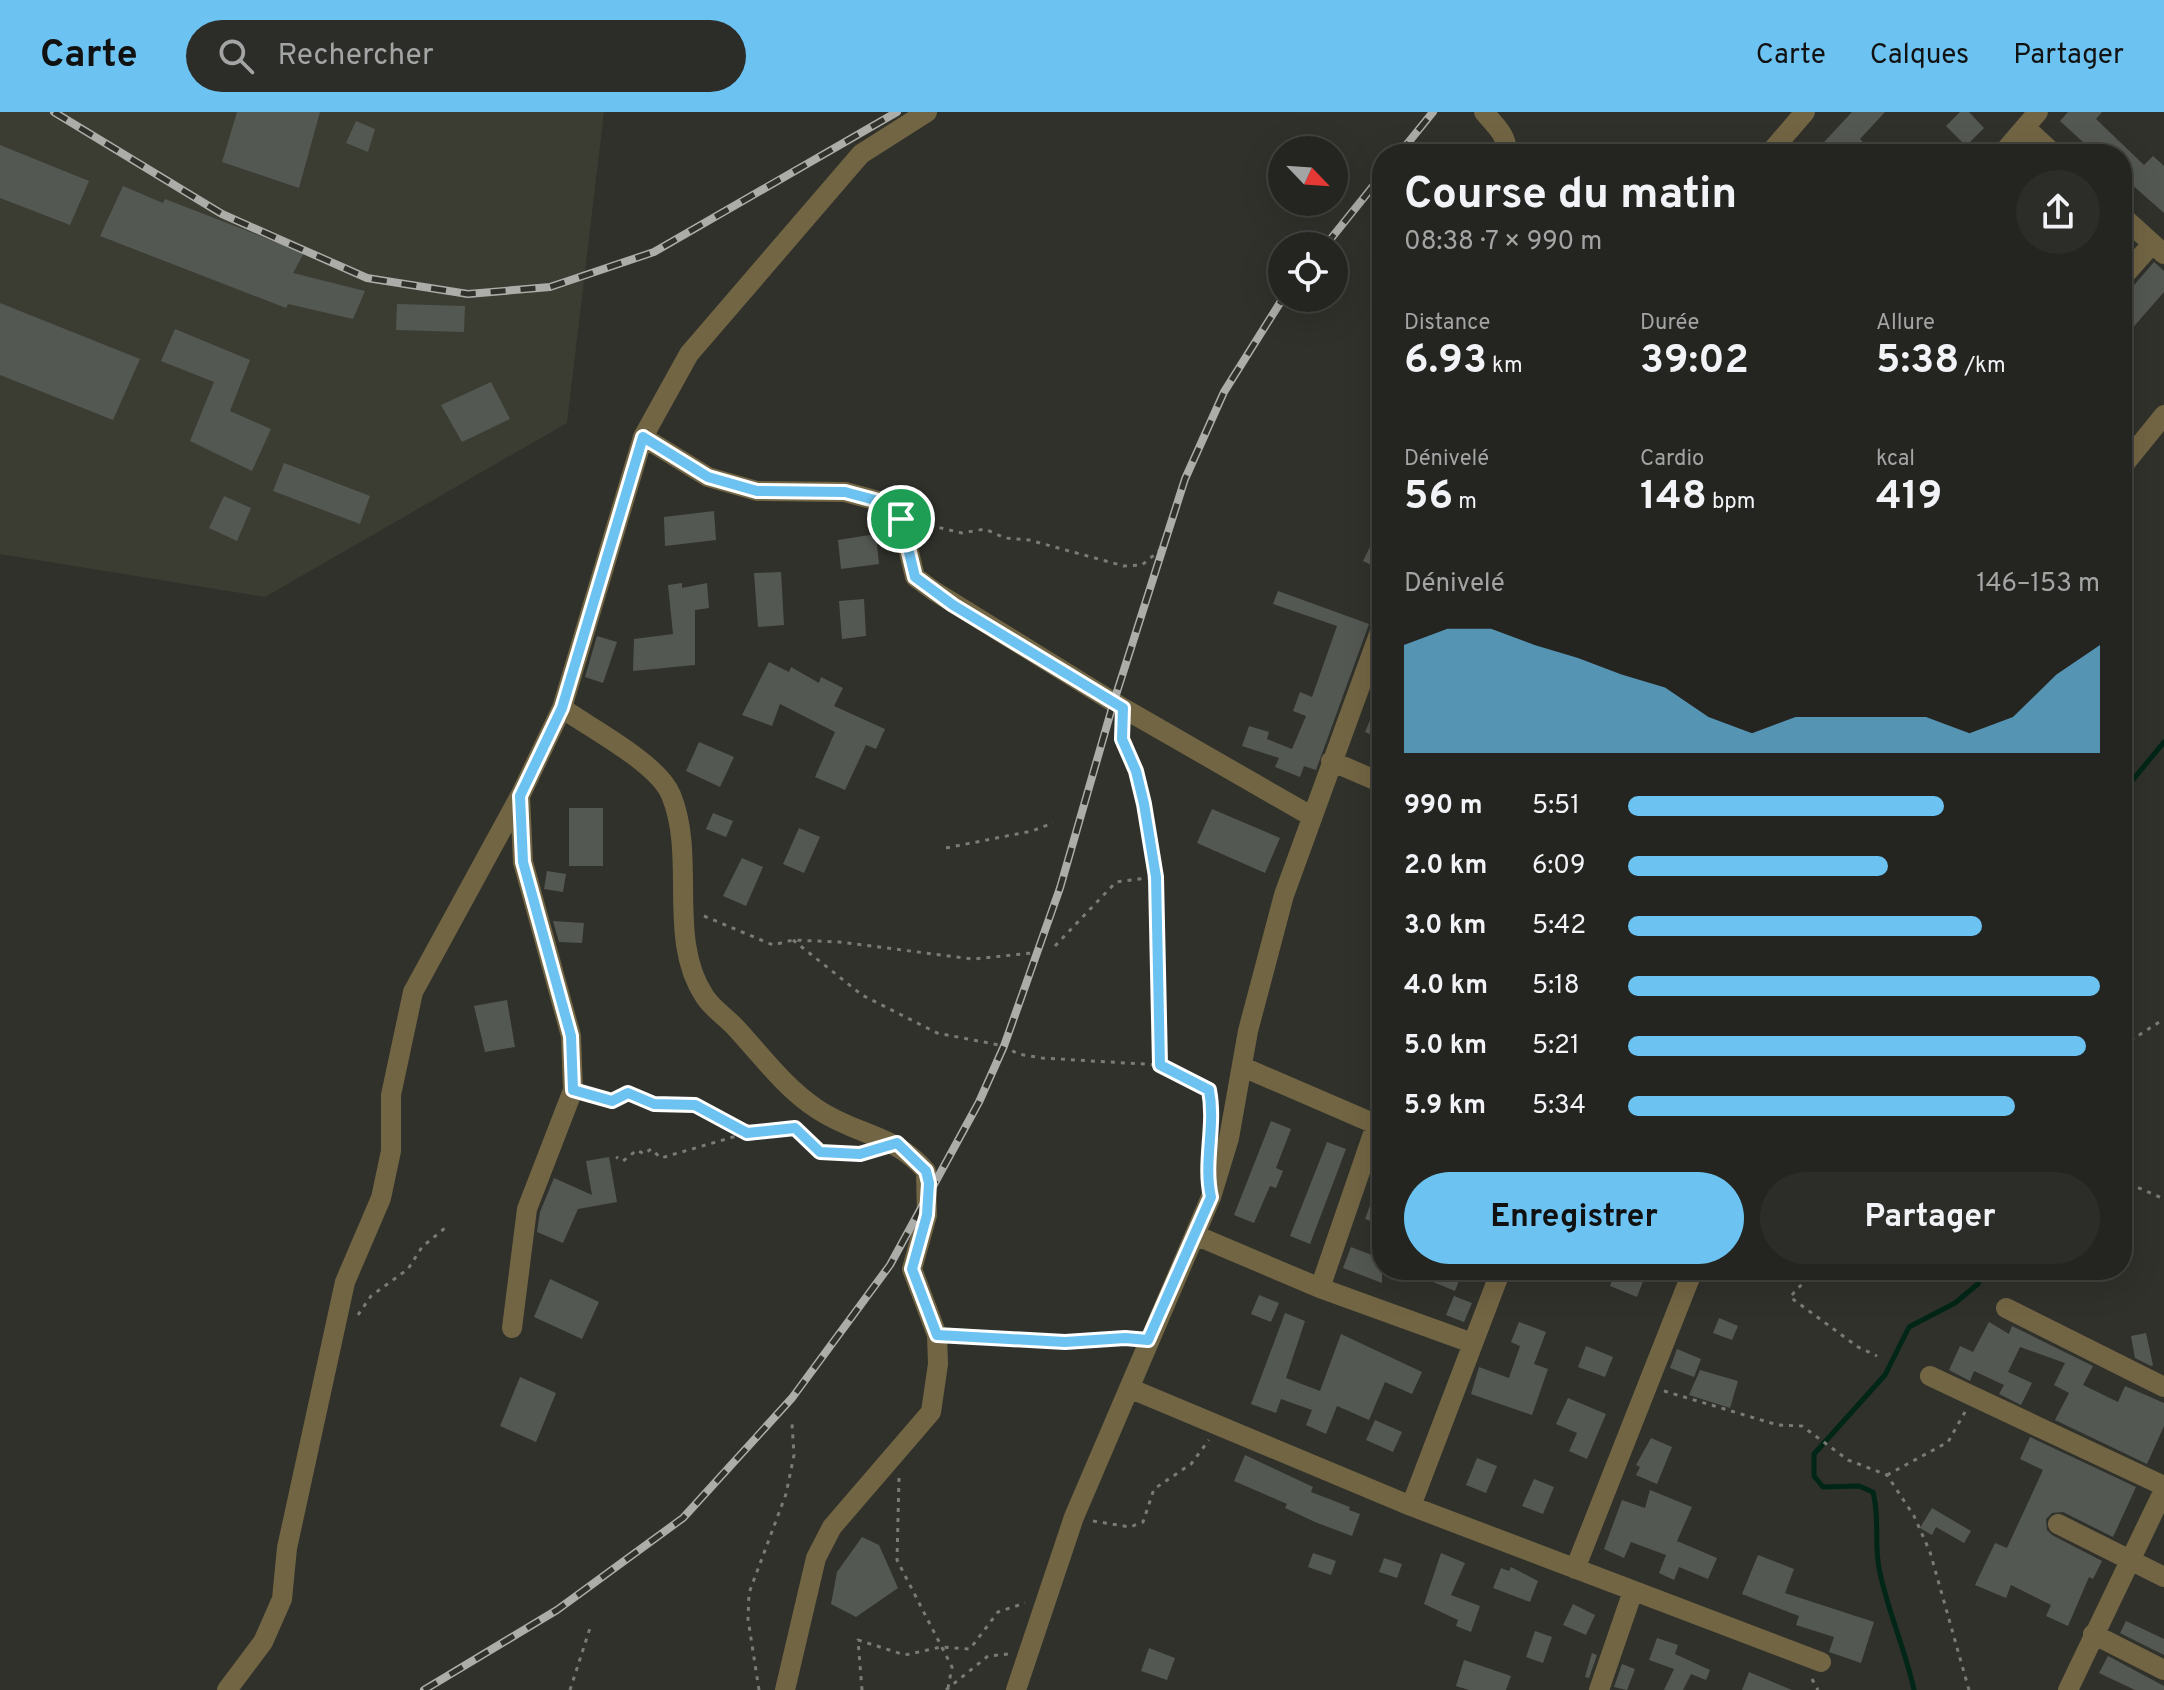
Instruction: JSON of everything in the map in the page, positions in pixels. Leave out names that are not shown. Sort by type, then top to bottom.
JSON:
[{"type":"street","points":[[227,1690],[263,1642],[282,1599],[290,1533],[345,1282],[381,1198],[391,1151],[391,1095],[413,992],[520,796],[562,708],[643,437],[689,354],[861,154],[927,112]]},
{"type":"street","points":[[1484,112],[1501,130],[1507,144]]},
{"type":"street","points":[[1778,144],[1805,112]]},
{"type":"street","points":[[2011,144],[2032,120],[2048,144]]},
{"type":"street","points":[[2132,225],[2158,249],[2132,270]]},
{"type":"street","points":[[2132,453],[2164,415]]},
{"type":"street","points":[[643,437],[708,477],[757,491],[845,492],[882,502],[901,519],[915,577],[953,605],[1123,708],[1311,816]]},
{"type":"street","points":[[1016,1690],[1074,1517],[1211,1197],[1229,1138],[1261,977],[1311,816],[1372,652]]},
{"type":"street","points":[[562,708],[651,770],[670,793],[678,832],[692,972],[706,999],[782,1082],[817,1109],[855,1131],[897,1143],[926,1171],[929,1183],[927,1215],[912,1269],[937,1335],[938,1364],[931,1412],[832,1527],[816,1558],[785,1690]]},
{"type":"street","points":[[1331,761],[1372,779]]},
{"type":"street","points":[[512,1328],[527,1209],[573,1090],[571,1036],[523,862],[520,796]]},
{"type":"street","points":[[1243,1067],[1372,1123]]},
{"type":"street","points":[[1320,1288],[1372,1145]]},
{"type":"street","points":[[1195,1235],[1320,1288],[1472,1343]]},
{"type":"street","points":[[1411,1506],[1497,1280]]},
{"type":"street","points":[[1575,1569],[1689,1280]]},
{"type":"street","points":[[2006,1308],[2164,1387]]},
{"type":"street","points":[[1930,1376],[1976,1395],[2164,1488],[2068,1690]]},
{"type":"street","points":[[1129,1388],[1411,1506],[1821,1662]]},
{"type":"street","points":[[2058,1524],[2164,1577]]},
{"type":"street","points":[[1599,1690],[1633,1591]]},
{"type":"street","points":[[2093,1634],[2164,1670]]},
{"type":"path","points":[[901,519],[962,533],[985,529],[1005,538],[1029,540],[1124,566],[1142,565],[1160,550]]},
{"type":"path","points":[[1123,708],[1122,739],[1136,771],[1156,877],[1160,1065]]},
{"type":"path","points":[[946,848],[1032,831],[1053,823]]},
{"type":"path","points":[[1055,946],[1116,882],[1156,877]]},
{"type":"path","points":[[685,906],[773,945],[793,940],[839,942],[973,959],[1032,953]]},
{"type":"path","points":[[793,940],[862,995],[937,1033],[1004,1046],[1018,1054],[1042,1058],[1160,1065],[1209,1090],[1214,1117]]},
{"type":"path","points":[[2132,1040],[2164,1019]]},
{"type":"path","points":[[573,1090],[612,1101],[628,1093],[654,1104],[695,1105],[747,1133]]},
{"type":"path","points":[[616,1157],[623,1161],[637,1150],[644,1154],[651,1149],[661,1158],[747,1133],[795,1128],[820,1152],[860,1154],[897,1143]]},
{"type":"path","points":[[2132,1185],[2164,1199]]},
{"type":"path","points":[[353,1320],[371,1296],[408,1269],[422,1247],[445,1228]]},
{"type":"path","points":[[1806,1280],[1790,1297],[1858,1347],[1877,1356]]},
{"type":"path","points":[[937,1335],[1065,1342],[1125,1338],[1148,1340]]},
{"type":"path","points":[[1648,1385],[1727,1412],[1735,1410],[1778,1425],[1802,1426],[1848,1460],[1887,1475],[1914,1516],[1930,1552],[1969,1690]]},
{"type":"path","points":[[1887,1475],[1948,1442],[1976,1395]]},
{"type":"path","points":[[759,1690],[748,1619],[749,1593],[786,1494],[794,1455],[792,1424]]},
{"type":"path","points":[[1074,1517],[1130,1527],[1143,1522],[1154,1489],[1191,1464],[1218,1427]]},
{"type":"path","points":[[899,1446],[897,1560],[952,1667],[947,1689]]},
{"type":"path","points":[[862,1690],[858,1640],[905,1655],[941,1647],[970,1649],[998,1612],[1047,1594]]},
{"type":"path","points":[[570,1690],[590,1628]]},
{"type":"path","points":[[947,1689],[988,1656],[1029,1653]]},
{"type":"shaded area","points":[[0,112],[604,112],[567,423],[265,597],[0,554]]},
{"type":"building","points":[[237,112],[320,112],[299,188],[222,162]]},
{"type":"building","points":[[1852,112],[1885,112],[1860,139],[1865,144],[1822,144]]},
{"type":"building","points":[[1960,112],[1969,112],[1984,128],[1968,144],[1964,144],[1946,126]]},
{"type":"building","points":[[2068,112],[2102,112],[2096,119],[2122,144],[2085,144],[2060,121]]},
{"type":"building","points":[[356,121],[375,129],[368,152],[346,143]]},
{"type":"building","points":[[0,145],[89,181],[70,225],[0,198]]},
{"type":"building","points":[[2132,154],[2144,165],[2153,156],[2164,166],[2164,213],[2132,185]]},
{"type":"building","points":[[123,186],[304,253],[293,273],[365,291],[353,319],[288,304],[286,308],[100,236]]},
{"type":"building","points":[[2154,262],[2164,271],[2164,292],[2132,329],[2132,287]]},
{"type":"building","points":[[0,303],[140,359],[113,420],[0,375]]},
{"type":"building","points":[[397,304],[465,306],[464,332],[396,330]]},
{"type":"building","points":[[175,329],[250,360],[230,411],[271,429],[252,471],[190,441],[214,382],[161,361]]},
{"type":"building","points":[[491,382],[510,419],[462,442],[441,405]]},
{"type":"building","points":[[284,463],[370,496],[360,524],[273,491]]},
{"type":"building","points":[[224,496],[251,508],[237,541],[209,528]]},
{"type":"building","points":[[714,511],[716,540],[665,546],[664,517]]},
{"type":"building","points":[[876,534],[879,564],[841,569],[838,540]]},
{"type":"building","points":[[1371,545],[1372,565],[1363,561]]},
{"type":"building","points":[[781,572],[784,625],[758,627],[754,573]]},
{"type":"building","points":[[682,583],[682,588],[707,583],[709,608],[695,610],[695,665],[633,671],[634,639],[673,634],[668,585]]},
{"type":"building","points":[[1278,591],[1369,624],[1316,770],[1304,766],[1300,777],[1275,767],[1279,758],[1242,746],[1249,726],[1269,732],[1267,739],[1292,749],[1306,716],[1293,711],[1300,692],[1312,697],[1337,626],[1273,604]]},
{"type":"building","points":[[864,599],[866,636],[842,639],[839,601]]},
{"type":"building","points":[[597,636],[617,642],[603,683],[585,677]]},
{"type":"building","points":[[769,662],[789,672],[791,667],[819,683],[821,677],[843,688],[834,706],[885,729],[876,749],[866,745],[845,790],[815,777],[835,732],[780,704],[772,726],[742,715]]},
{"type":"building","points":[[1372,716],[1372,735],[1365,732]]},
{"type":"building","points":[[699,742],[734,757],[720,787],[686,771]]},
{"type":"building","points":[[569,808],[603,808],[603,866],[569,866]]},
{"type":"building","points":[[1212,809],[1280,838],[1265,873],[1197,843]]},
{"type":"building","points":[[713,813],[733,821],[726,837],[706,829]]},
{"type":"building","points":[[799,828],[820,837],[804,873],[783,864]]},
{"type":"building","points":[[742,858],[763,867],[746,906],[723,896]]},
{"type":"building","points":[[547,871],[566,874],[563,892],[544,889]]},
{"type":"building","points":[[553,921],[584,923],[582,943],[559,942]]},
{"type":"building","points":[[507,1000],[515,1047],[485,1052],[474,1006]]},
{"type":"building","points":[[1271,1121],[1291,1129],[1276,1168],[1283,1171],[1276,1188],[1270,1186],[1254,1223],[1234,1215]]},
{"type":"building","points":[[1327,1142],[1346,1149],[1310,1244],[1290,1236]]},
{"type":"building","points":[[609,1157],[617,1202],[578,1209],[563,1243],[537,1232],[540,1212],[554,1178],[592,1195],[586,1161]]},
{"type":"building","points":[[1372,1200],[1372,1221],[1365,1219]]},
{"type":"building","points":[[1351,1247],[1372,1255],[1372,1279],[1343,1268]]},
{"type":"building","points":[[550,1279],[599,1302],[582,1339],[534,1317]]},
{"type":"building","points":[[1428,1280],[1459,1280],[1455,1291]]},
{"type":"building","points":[[1612,1280],[1643,1280],[1637,1297],[1610,1286]]},
{"type":"building","points":[[1259,1295],[1279,1303],[1271,1322],[1251,1314]]},
{"type":"building","points":[[1454,1296],[1472,1303],[1464,1322],[1446,1315]]},
{"type":"building","points":[[1285,1313],[1305,1321],[1286,1378],[1320,1391],[1341,1334],[1422,1372],[1412,1394],[1385,1382],[1369,1420],[1337,1406],[1326,1434],[1306,1425],[1312,1410],[1281,1399],[1276,1413],[1251,1404]]},
{"type":"building","points":[[1719,1318],[1738,1326],[1732,1340],[1713,1333]]},
{"type":"building","points":[[1519,1322],[1546,1332],[1534,1364],[1548,1369],[1532,1415],[1471,1394],[1479,1367],[1509,1378],[1520,1346],[1511,1342]]},
{"type":"building","points":[[1989,1322],[2009,1334],[2012,1326],[2093,1366],[2083,1385],[2118,1402],[2125,1386],[2164,1403],[2164,1426],[2147,1464],[2055,1420],[2069,1393],[2054,1385],[2065,1363],[2020,1347],[2008,1372],[2032,1383],[2021,1405],[1999,1394],[2004,1385],[1974,1371],[1970,1381],[1949,1370],[1960,1346],[1973,1352]]},
{"type":"building","points":[[2146,1333],[2151,1366],[2135,1358],[2131,1336]]},
{"type":"building","points":[[1586,1346],[1613,1357],[1605,1377],[1578,1367]]},
{"type":"building","points":[[1677,1349],[1701,1359],[1694,1377],[1670,1368]]},
{"type":"building","points":[[1700,1370],[1738,1381],[1730,1408],[1689,1395]]},
{"type":"building","points":[[520,1377],[556,1393],[536,1442],[500,1426]]},
{"type":"building","points":[[1568,1398],[1606,1414],[1587,1459],[1569,1451],[1577,1433],[1556,1424]]},
{"type":"building","points":[[1375,1420],[1402,1432],[1393,1452],[1366,1440]]},
{"type":"building","points":[[2030,1437],[2136,1487],[2113,1537],[2063,1512],[2052,1513],[2046,1519],[2047,1530],[2052,1535],[2102,1561],[2093,1579],[2089,1577],[2068,1626],[2046,1616],[2051,1605],[2011,1585],[2006,1598],[1975,1585],[1995,1543],[2007,1548],[2043,1470],[2020,1459]]},
{"type":"building","points":[[1651,1438],[1672,1447],[1657,1484],[1636,1475],[1640,1467],[1636,1465]]},
{"type":"building","points":[[1245,1455],[1313,1487],[1311,1492],[1360,1514],[1352,1536],[1315,1522],[1285,1508],[1287,1504],[1234,1481]]},
{"type":"building","points":[[1477,1458],[1497,1466],[1486,1493],[1466,1485]]},
{"type":"building","points":[[1534,1479],[1554,1487],[1543,1514],[1522,1506]]},
{"type":"building","points":[[1650,1490],[1692,1507],[1677,1541],[1717,1558],[1708,1579],[1679,1567],[1674,1580],[1659,1573],[1666,1555],[1631,1542],[1624,1558],[1604,1549],[1622,1500],[1645,1508]]},
{"type":"building","points":[[1932,1508],[1971,1531],[1964,1543],[1936,1527],[1932,1535],[1920,1528]]},
{"type":"building","points":[[862,1537],[879,1545],[898,1588],[856,1617],[831,1604],[837,1572]]},
{"type":"building","points":[[1313,1553],[1336,1561],[1331,1575],[1308,1567]]},
{"type":"building","points":[[1441,1553],[1465,1563],[1451,1595],[1480,1606],[1471,1632],[1456,1626],[1458,1620],[1424,1604]]},
{"type":"building","points":[[1758,1555],[1794,1569],[1785,1593],[1874,1622],[1861,1663],[1829,1652],[1834,1637],[1796,1625],[1799,1616],[1742,1594]]},
{"type":"building","points":[[1384,1558],[1402,1564],[1397,1578],[1379,1572]]},
{"type":"building","points":[[1511,1567],[1538,1581],[1530,1602],[1493,1588],[1501,1568],[1509,1571]]},
{"type":"building","points":[[1573,1604],[1595,1615],[1586,1635],[1563,1625]]},
{"type":"building","points":[[2126,1621],[2164,1639],[2164,1655],[2120,1633]]},
{"type":"building","points":[[1535,1631],[1552,1637],[1543,1663],[1526,1657]]},
{"type":"building","points":[[1657,1638],[1678,1645],[1675,1654],[1710,1670],[1706,1680],[1691,1674],[1683,1690],[1664,1690],[1674,1669],[1649,1660]]},
{"type":"building","points":[[1149,1648],[1175,1658],[1167,1680],[1141,1671]]},
{"type":"building","points":[[1592,1653],[1597,1655],[1589,1678],[1585,1677]]},
{"type":"building","points":[[2108,1656],[2164,1686],[2164,1690],[2135,1690],[2099,1673]]},
{"type":"building","points":[[1464,1660],[1511,1676],[1506,1690],[1469,1690],[1456,1686]]},
{"type":"building","points":[[1622,1664],[1635,1669],[1627,1690],[1614,1687]]},
{"type":"building","points":[[1749,1672],[1792,1690],[1742,1690]]},
{"type":"waterway","points":[[2132,781],[2164,742]]},
{"type":"waterway","points":[[1914,1690],[1879,1568],[1873,1492],[1859,1486],[1823,1487],[1814,1476],[1814,1454],[1885,1375],[1909,1327],[1955,1303],[1979,1280]]},
{"type":"railway","points":[[54,112],[222,214],[367,278],[468,294],[550,287],[654,252],[897,112]]},
{"type":"railway","points":[[1407,144],[1433,112]]},
{"type":"railway","points":[[1336,232],[1372,187]]},
{"type":"railway","points":[[424,1690],[557,1610],[683,1518],[792,1398],[890,1265],[979,1102],[1004,1046],[1060,888],[1114,701],[1185,479],[1224,392],[1274,312]]},
{"type":"route","points":[[643,437],[708,477],[757,491],[795,489],[845,492],[882,502],[901,519],[915,577],[953,605],[1123,708],[1122,739],[1136,771],[1156,877],[1160,1065],[1209,1090],[1214,1117],[1207,1178],[1211,1197],[1148,1340],[1125,1338],[1065,1342],[937,1335],[912,1269],[927,1215],[929,1183],[926,1171],[897,1143],[860,1154],[820,1152],[795,1128],[747,1133],[703,1113],[695,1105],[654,1104],[628,1093],[612,1101],[573,1090],[571,1036],[532,904],[523,862],[520,796],[562,708],[643,437]]}]
